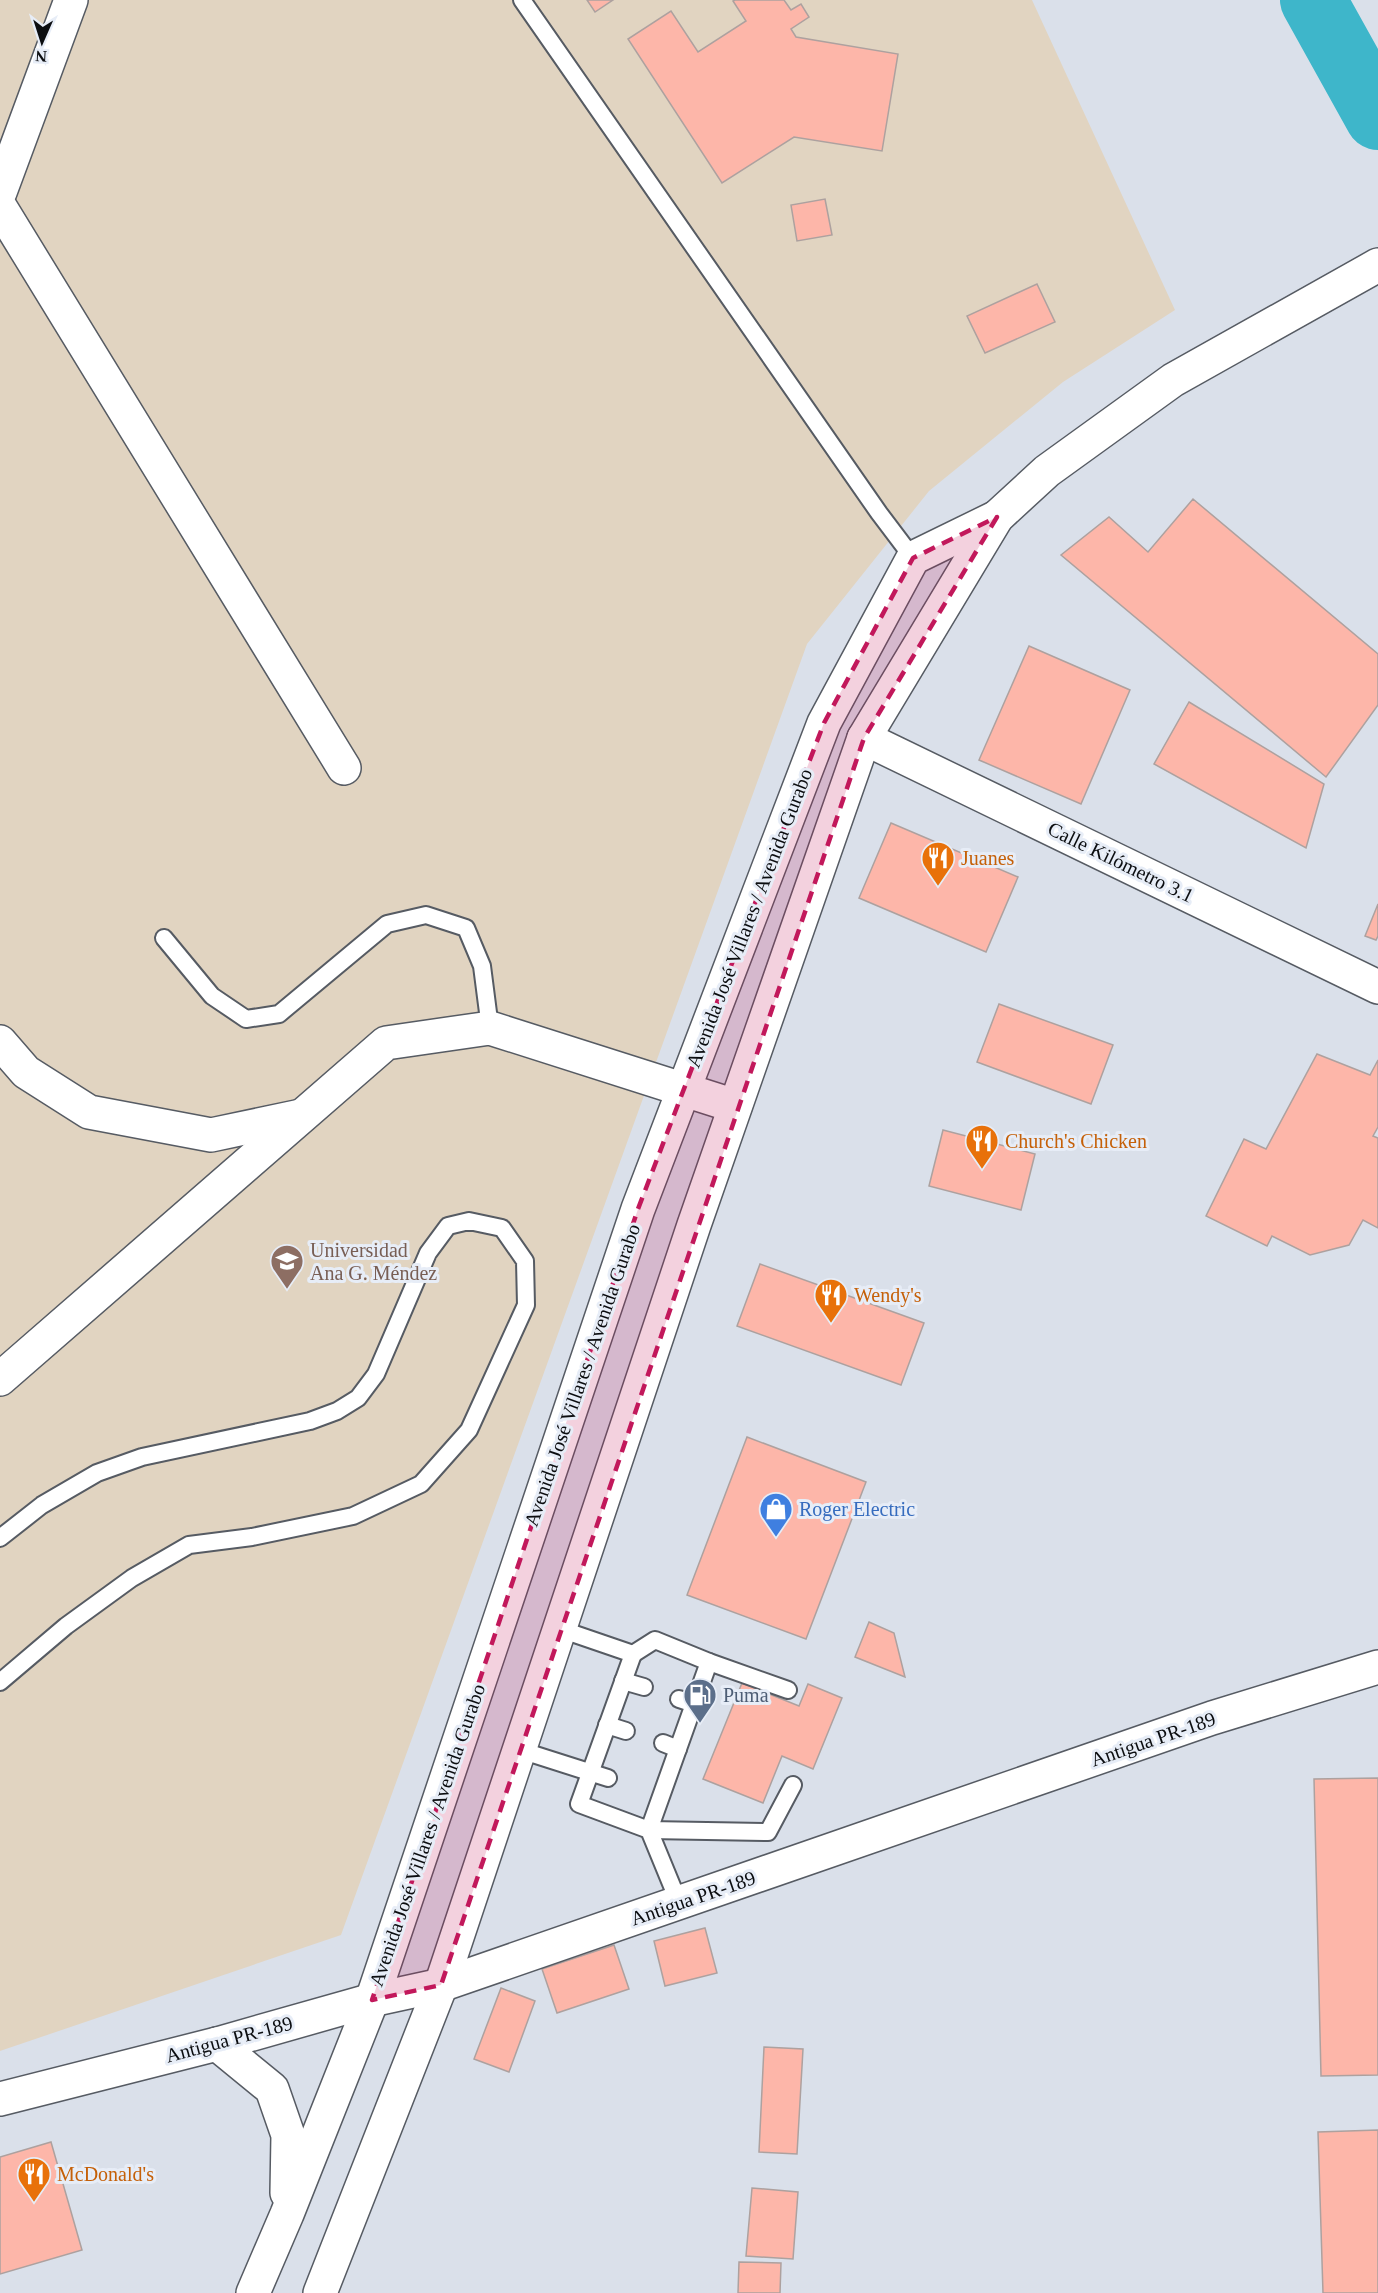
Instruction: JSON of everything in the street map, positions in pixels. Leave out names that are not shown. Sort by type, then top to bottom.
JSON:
[{"type":"main road","points":[[0,192],[71,0]]},
{"type":"main road","points":[[0,207],[344,768]]},
{"type":"main road","points":[[320,2293],[441,1985],[735,1106],[864,738],[997,518],[1047,471],[1173,380],[1378,265]]},
{"type":"main road","points":[[913,558],[997,518]]},
{"type":"main road","name":"Avenida José Villares / Avenida Gurabo","points":[[253,2293],[372,2000],[638,1209],[825,723],[913,558]]},
{"type":"main road","name":"Calle Kilómetro 3.1","points":[[864,738],[1378,987]]},
{"type":"main road","points":[[0,1379],[386,1043],[490,1028],[735,1106]]},
{"type":"main road","points":[[0,1042],[26,1072],[89,1112],[211,1135],[303,1115]]},
{"type":"main road","name":"Antigua PR-189","points":[[3,2089],[217,2044],[372,2000],[441,1985],[1212,1718],[1378,1667]]},
{"type":"main road","points":[[217,2044],[272,2088],[288,2135],[287,2214]]},
{"type":"lane","points":[[522,0],[879,513],[913,558]]},
{"type":"lane","points":[[164,938],[212,996],[246,1019],[279,1014],[387,924],[426,915],[466,928],[482,966],[490,1028]]},
{"type":"lane","points":[[0,1538],[42,1505],[97,1473],[142,1457],[310,1421],[337,1411],[358,1398],[376,1374],[428,1253],[448,1226],[469,1221],[502,1228],[525,1261],[526,1305],[469,1430],[422,1484],[353,1516],[252,1537],[189,1545],[132,1578],[66,1626],[0,1682]]},
{"type":"lane","points":[[560,1629],[633,1654]]},
{"type":"lane","points":[[788,1690],[655,1640],[633,1654],[579,1804],[649,1830],[768,1832],[793,1785]]},
{"type":"lane","points":[[679,1903],[649,1830],[655,1793],[687,1701],[709,1662]]},
{"type":"lane","points":[[623,1681],[644,1688]]},
{"type":"lane","points":[[607,1725],[626,1731]]},
{"type":"lane","points":[[520,1750],[608,1778]]},
{"type":"highlighted area","points":[[997,517],[864,738],[441,1985],[372,2000],[638,1209],[824,723],[913,558]]},
{"type":"shaded area","name":"Universidad Ana G. Méndez","points":[[0,0],[1032,0],[1175,310],[1063,382],[929,491],[807,644],[341,1935],[0,2051]]},
{"type":"building","points":[[587,0],[613,0],[595,12]]},
{"type":"building","points":[[784,0],[791,10],[801,4],[809,17],[791,29],[796,37],[898,54],[882,151],[794,137],[722,183],[628,39],[671,11],[698,52],[746,21],[733,1]]},
{"type":"building","points":[[825,199],[832,235],[797,241],[791,205]]},
{"type":"building","points":[[1037,284],[1055,322],[985,353],[967,316]]},
{"type":"building","points":[[1193,499],[1378,654],[1378,705],[1326,777],[1061,555],[1109,517],[1148,552]]},
{"type":"building","points":[[1029,646],[1130,690],[1081,804],[979,760]]},
{"type":"building","points":[[1189,702],[1324,784],[1306,848],[1154,764]]},
{"type":"building","name":"Juanes","points":[[891,823],[1018,877],[986,952],[859,898]]},
{"type":"building","points":[[1378,904],[1378,936],[1376,940],[1365,936]]},
{"type":"building","points":[[999,1004],[1113,1045],[1091,1104],[977,1062]]},
{"type":"building","points":[[1317,1054],[1370,1075],[1378,1060],[1378,1127],[1373,1136],[1378,1138],[1378,1228],[1363,1220],[1349,1245],[1310,1255],[1272,1236],[1267,1246],[1206,1216],[1244,1139],[1266,1149]]},
{"type":"building","name":"Church's Chicken","points":[[943,1130],[1035,1154],[1021,1210],[929,1186]]},
{"type":"building","name":"Wendy's","points":[[760,1264],[924,1323],[901,1385],[737,1326]]},
{"type":"building","name":"Roger Electric","points":[[747,1437],[866,1482],[806,1639],[687,1595]]},
{"type":"building","points":[[869,1622],[894,1633],[905,1677],[855,1657]]},
{"type":"building","points":[[742,1683],[799,1706],[808,1684],[842,1698],[813,1769],[782,1756],[763,1803],[703,1779]]},
{"type":"building","points":[[1378,1778],[1378,2075],[1321,2076],[1314,1779]]},
{"type":"building","points":[[705,1928],[717,1973],[665,1986],[654,1941]]},
{"type":"building","points":[[614,1945],[629,1989],[557,2013],[542,1969]]},
{"type":"building","points":[[501,1988],[535,2001],[509,2072],[474,2059]]},
{"type":"building","points":[[764,2047],[803,2049],[797,2154],[759,2152]]},
{"type":"building","points":[[1378,2130],[1378,2293],[1323,2293],[1318,2132]]},
{"type":"building","name":"McDonald's","points":[[51,2142],[82,2250],[0,2274],[0,2157]]},
{"type":"building","points":[[752,2188],[798,2192],[793,2259],[746,2256]]},
{"type":"building","points":[[739,2262],[781,2263],[780,2293],[738,2293]]},
{"type":"waterway","points":[[1313,0],[1378,117]]},
{"type":"place","name":"Juanes","points":[[938,887]]},
{"type":"place","name":"Church's Chicken","points":[[982,1170]]},
{"type":"place","name":"Universidad Ana G. Méndez","points":[[287,1290]]},
{"type":"place","name":"Wendy's","points":[[831,1324]]},
{"type":"place","name":"Roger Electric","points":[[776,1538]]},
{"type":"place","name":"Puma","points":[[700,1724]]},
{"type":"place","name":"McDonald's","points":[[34,2203]]}]
